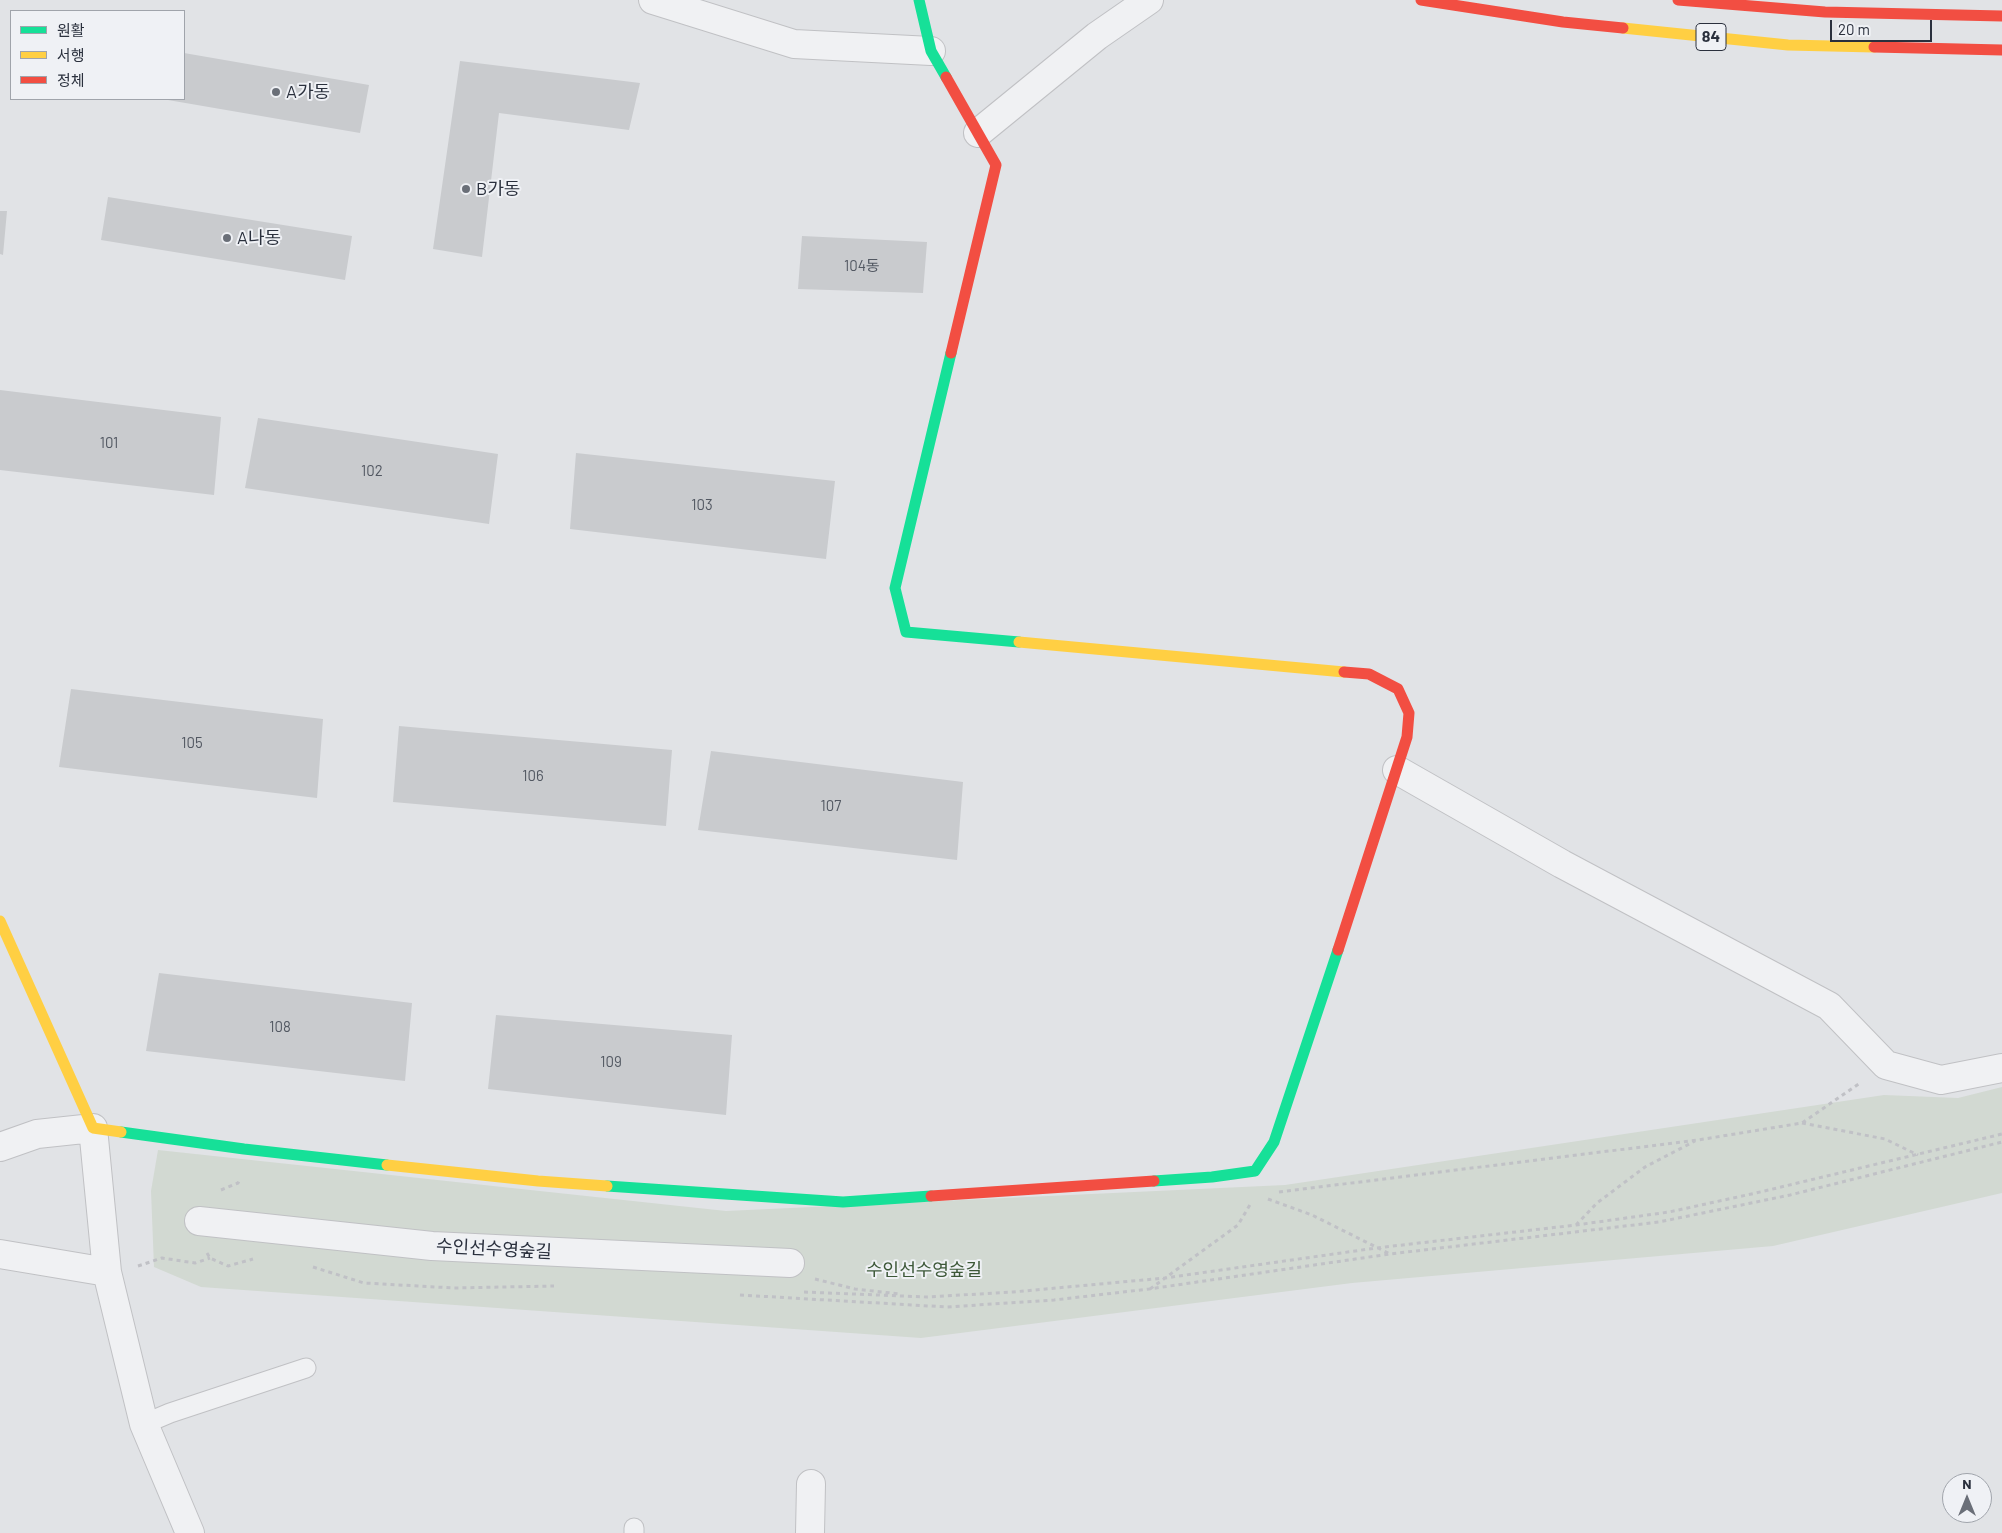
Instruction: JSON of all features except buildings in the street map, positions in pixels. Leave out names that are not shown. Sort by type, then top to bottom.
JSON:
[{"type":"street","points":[[653,0],[794,44],[931,51]]},
{"type":"street","points":[[0,1147],[37,1134],[93,1128],[244,1149],[538,1181],[844,1202],[1202,1178],[1255,1171],[1274,1142],[1397,770],[1407,736],[1409,712],[1398,689],[1370,674],[906,632],[895,588],[996,165],[931,51],[918,0]]},
{"type":"street","points":[[978,134],[1097,36],[1149,0]]},
{"type":"street","name":"84","points":[[1421,0],[1563,22],[1788,45],[2002,50]]},
{"type":"street","points":[[1678,0],[1825,12],[2002,16]]},
{"type":"street","points":[[1397,770],[1562,864],[1829,1006],[1886,1065],[1941,1080],[2002,1068]]},
{"type":"street","points":[[0,921],[93,1128],[107,1272],[144,1424],[190,1533]]},
{"type":"street","name":"수인선수영숲길","points":[[199,1221],[432,1246],[790,1262]]},
{"type":"street","points":[[0,1254],[107,1272]]},
{"type":"street","points":[[810,1533],[811,1484]]},
{"type":"lane","points":[[144,1424],[170,1413],[306,1368]]},
{"type":"path","points":[[1802,1123],[1886,1065]]},
{"type":"path","points":[[1256,1195],[1698,1140],[1802,1123],[1885,1139],[1918,1155]]},
{"type":"path","points":[[795,1291],[928,1297],[1165,1278],[1376,1248],[1576,1225],[1669,1212],[2002,1134]]},
{"type":"path","points":[[1576,1225],[1597,1203],[1645,1167],[1698,1140]]},
{"type":"path","points":[[730,1294],[947,1306],[1054,1300],[1149,1289],[1390,1254],[1659,1222],[1790,1195],[2002,1142]]},
{"type":"path","points":[[1149,1289],[1238,1225],[1256,1195],[1255,1171]]},
{"type":"path","points":[[1256,1195],[1312,1214],[1390,1254]]},
{"type":"path","points":[[136,1267],[147,1261],[162,1258],[195,1262],[210,1258]]},
{"type":"path","points":[[790,1262],[819,1282],[855,1289],[928,1297]]},
{"type":"path","points":[[306,1265],[364,1282],[454,1288],[558,1286]]},
{"type":"green space","name":"수인선수영숲길","points":[[2002,1087],[2002,1193],[1773,1246],[1352,1283],[921,1338],[201,1287],[154,1267],[151,1191],[158,1150],[726,1211],[1285,1185],[1884,1095],[1958,1098]]},
{"type":"traffic: fast","points":[[919,0],[931,51],[946,77]]},
{"type":"traffic: fast","points":[[951,353],[895,588],[906,632],[1019,642]]},
{"type":"traffic: fast","points":[[1154,1181],[1212,1177],[1255,1171],[1274,1142],[1338,950]]},
{"type":"traffic: fast","points":[[121,1132],[244,1149],[387,1165]]},
{"type":"traffic: fast","points":[[607,1186],[843,1202],[931,1196]]},
{"type":"traffic: slow","points":[[1623,28],[1788,45],[1874,47]]},
{"type":"traffic: slow","points":[[1019,642],[1344,672]]},
{"type":"traffic: slow","points":[[0,921],[93,1128],[121,1132]]},
{"type":"traffic: slow","points":[[387,1165],[538,1181],[607,1186]]},
{"type":"traffic: jam","points":[[1421,0],[1563,22],[1623,28]]},
{"type":"traffic: jam","points":[[1678,0],[1825,12],[2002,16]]},
{"type":"traffic: jam","points":[[1874,47],[2002,50]]},
{"type":"traffic: jam","points":[[946,77],[996,165],[951,353]]},
{"type":"traffic: jam","points":[[1338,950],[1407,737],[1409,713],[1398,689],[1369,674],[1344,672]]},
{"type":"traffic: jam","points":[[931,1196],[1154,1181]]},
{"type":"place","name":"A가동","points":[[276,92]]},
{"type":"place","name":"B가동","points":[[466,189]]},
{"type":"place","name":"A나동","points":[[227,238]]}]
